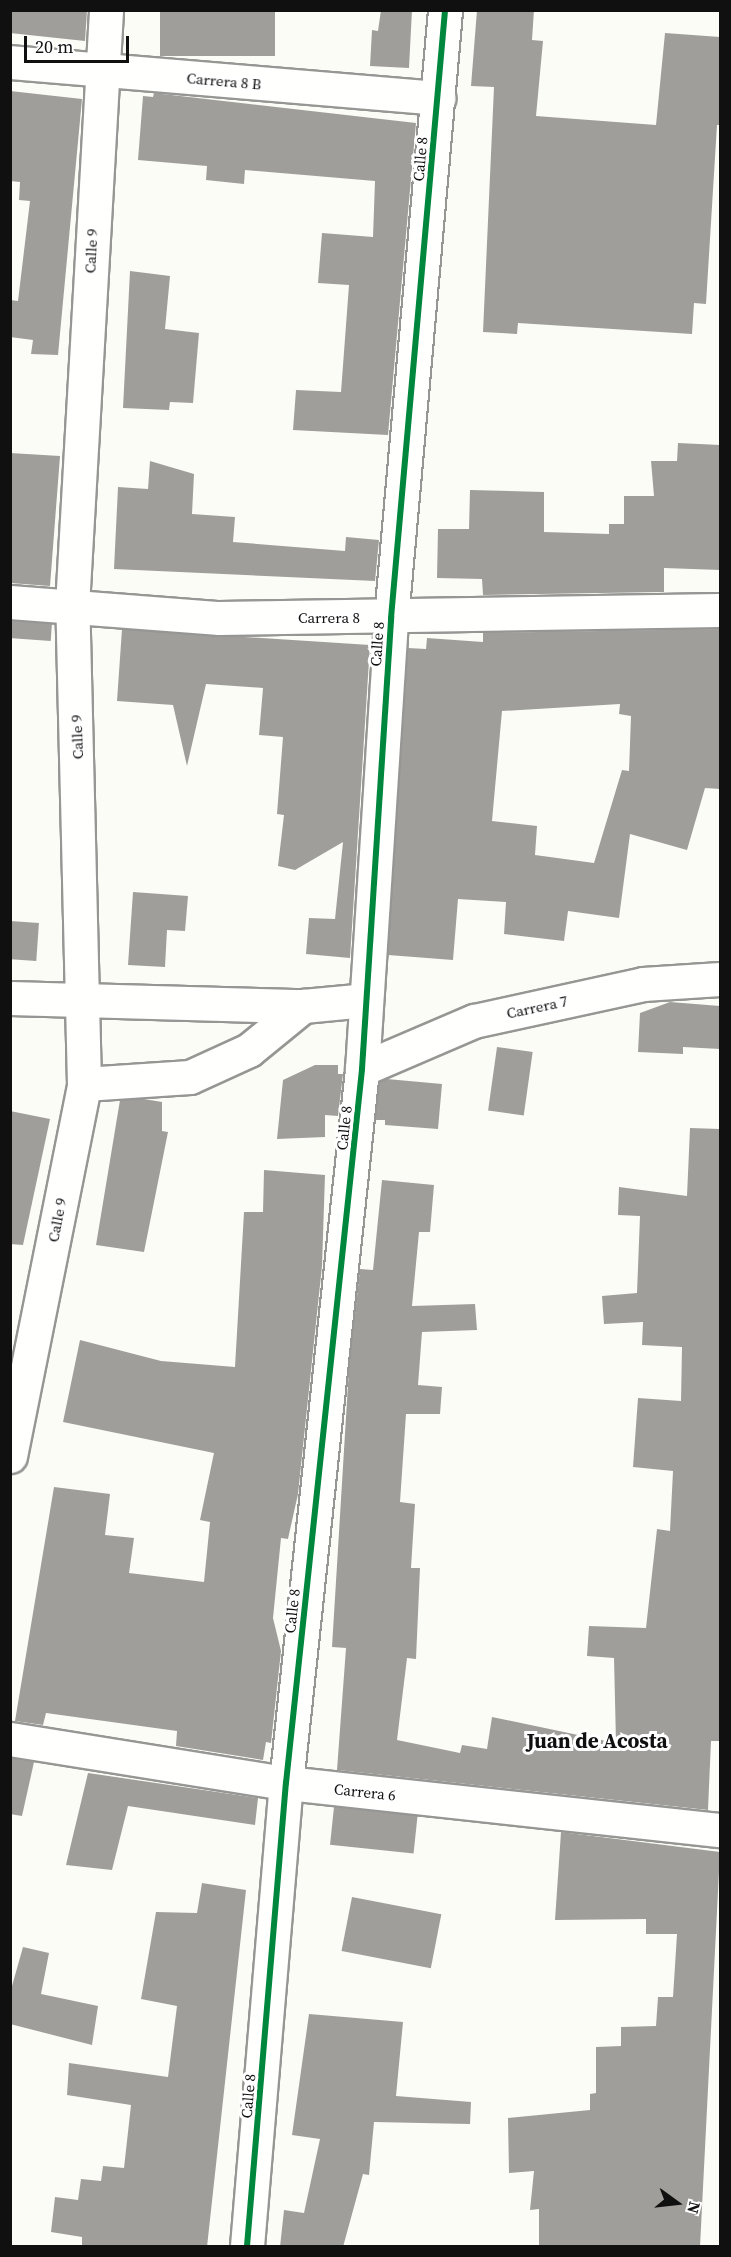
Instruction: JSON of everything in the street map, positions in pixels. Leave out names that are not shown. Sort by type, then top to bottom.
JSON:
[{"type":"street","name":"Calle 9","points":[[10,1456],[84,1084],[80,1001],[80,819],[72,606],[106,10]]},
{"type":"street","name":"Calle 8","points":[[247,2247],[286,1784],[362,1069],[391,618],[445,10]]},
{"type":"street","name":"Carrera 8 B","points":[[10,62],[438,98]]},
{"type":"street","name":"Carrera 8","points":[[10,602],[219,618],[391,618],[720,610]]},
{"type":"street","name":"Carrera 7","points":[[362,1069],[474,1021],[643,984],[720,979]]},
{"type":"street","points":[[10,998],[303,1006],[365,1000]]},
{"type":"street","points":[[84,1084],[190,1077],[249,1050],[303,1006]]},
{"type":"street","name":"Carrera 6","points":[[10,1739],[286,1784],[720,1830]]},
{"type":"building","points":[[10,10],[87,10],[85,41],[10,33]]},
{"type":"building","points":[[160,10],[275,10],[275,56],[160,56]]},
{"type":"building","points":[[381,10],[412,10],[409,68],[370,66],[372,30],[378,31]]},
{"type":"building","points":[[477,10],[534,10],[532,40],[543,41],[536,116],[656,125],[665,33],[720,37],[720,125],[717,125],[706,304],[694,303],[692,334],[518,323],[517,334],[483,332],[494,87],[471,86]]},
{"type":"building","points":[[10,91],[82,99],[58,355],[31,354],[33,340],[10,337],[10,300],[18,301],[30,201],[19,200],[20,182],[10,181]]},
{"type":"building","points":[[154,93],[416,123],[388,435],[293,430],[296,390],[341,392],[349,285],[318,283],[322,233],[373,237],[375,181],[245,170],[244,184],[206,180],[207,166],[138,160],[143,96],[153,97]]},
{"type":"building","points":[[130,271],[170,276],[165,329],[199,333],[193,403],[170,402],[169,410],[123,408]]},
{"type":"building","points":[[678,443],[720,445],[720,570],[664,568],[664,592],[483,595],[482,579],[437,578],[438,529],[469,529],[470,490],[544,492],[544,532],[609,534],[609,524],[624,524],[624,496],[654,496],[651,461],[677,461]]},
{"type":"building","points":[[10,453],[60,456],[50,586],[10,583]]},
{"type":"building","points":[[150,461],[194,474],[192,514],[235,517],[233,542],[345,551],[346,537],[379,540],[375,581],[114,569],[118,487],[148,489]]},
{"type":"building","points":[[10,621],[52,624],[51,641],[10,638]]},
{"type":"building","points":[[122,629],[370,645],[350,958],[306,954],[309,918],[335,919],[343,842],[295,870],[278,866],[284,815],[277,814],[283,737],[259,735],[263,688],[206,684],[187,766],[173,705],[117,701]]},
{"type":"building","points":[[720,629],[720,789],[705,788],[687,850],[630,834],[619,918],[568,911],[564,941],[504,934],[506,902],[458,899],[453,960],[388,955],[408,648],[426,649],[427,638],[483,642],[483,633]],"holes":[[[620,704],[619,714],[631,716],[629,771],[622,770],[594,863],[535,855],[537,826],[492,821],[502,711]]]},
{"type":"building","points":[[133,892],[188,896],[185,931],[167,930],[165,967],[128,965]]},
{"type":"building","points":[[10,921],[39,923],[36,961],[10,959]]},
{"type":"building","points":[[670,1002],[720,1006],[720,1049],[683,1047],[683,1054],[638,1052],[640,1013]]},
{"type":"building","points":[[497,1047],[533,1052],[524,1115],[488,1110]]},
{"type":"building","points":[[315,1065],[338,1065],[338,1074],[343,1074],[338,1116],[325,1115],[325,1137],[277,1139],[283,1080]]},
{"type":"building","points":[[387,1079],[442,1084],[438,1129],[385,1125],[385,1120],[375,1120],[379,1082]]},
{"type":"building","points":[[144,1099],[162,1102],[162,1131],[168,1132],[144,1252],[96,1245],[120,1100]]},
{"type":"building","points":[[10,1111],[50,1119],[23,1245],[10,1244]]},
{"type":"building","points":[[690,1128],[720,1129],[720,1741],[711,1741],[708,1810],[337,1770],[346,1648],[332,1647],[349,1368],[360,1269],[373,1270],[382,1180],[434,1185],[430,1232],[419,1232],[412,1306],[475,1304],[477,1330],[422,1332],[418,1385],[442,1387],[440,1414],[406,1414],[400,1502],[415,1504],[411,1568],[420,1568],[416,1659],[407,1658],[397,1740],[460,1753],[462,1745],[487,1749],[492,1717],[616,1743],[614,1658],[587,1656],[589,1626],[646,1628],[657,1529],[670,1531],[673,1471],[633,1467],[638,1398],[681,1401],[682,1347],[642,1345],[643,1322],[604,1324],[602,1296],[637,1293],[640,1216],[618,1215],[619,1187],[687,1196]]},
{"type":"building","points":[[264,1170],[325,1175],[322,1266],[298,1494],[288,1539],[281,1538],[273,1618],[281,1651],[271,1743],[266,1742],[263,1760],[176,1746],[177,1731],[46,1713],[43,1725],[15,1721],[54,1487],[110,1494],[105,1535],[134,1538],[129,1573],[204,1582],[210,1522],[200,1520],[214,1453],[63,1422],[80,1340],[161,1361],[235,1367],[244,1212],[263,1212]]},
{"type":"building","points":[[10,1758],[34,1762],[22,1816],[10,1814]]},
{"type":"building","points":[[88,1773],[258,1798],[255,1825],[128,1806],[112,1870],[66,1865]]},
{"type":"building","points":[[334,1807],[418,1816],[414,1854],[330,1845]]},
{"type":"building","points":[[561,1832],[720,1852],[700,2247],[539,2247],[539,2209],[530,2210],[534,2171],[509,2173],[508,2118],[590,2110],[590,2094],[596,2093],[596,2047],[621,2046],[621,2027],[656,2026],[658,1997],[673,1997],[677,1934],[646,1934],[646,1919],[555,1920]]},
{"type":"building","points":[[202,1883],[246,1890],[207,2247],[82,2247],[82,2237],[51,2232],[55,2197],[78,2200],[81,2179],[101,2181],[103,2166],[124,2168],[131,2105],[67,2095],[69,2063],[168,2077],[177,2006],[141,1999],[156,1912],[197,1913]]},
{"type":"building","points":[[352,1897],[441,1914],[431,1968],[342,1951]]},
{"type":"building","points":[[23,1947],[49,1953],[41,1994],[98,2006],[92,2045],[10,2024],[10,1993]]},
{"type":"building","points":[[309,2014],[403,2022],[396,2096],[471,2102],[470,2124],[374,2122],[369,2175],[363,2174],[343,2247],[280,2247],[284,2210],[304,2213],[320,2139],[292,2135]]},
{"type":"cycle path","points":[[247,2246],[286,1783],[362,1069],[391,618],[445,10]]},
{"type":"district","name":"Juan de Acosta","points":[[597,1741]]}]
